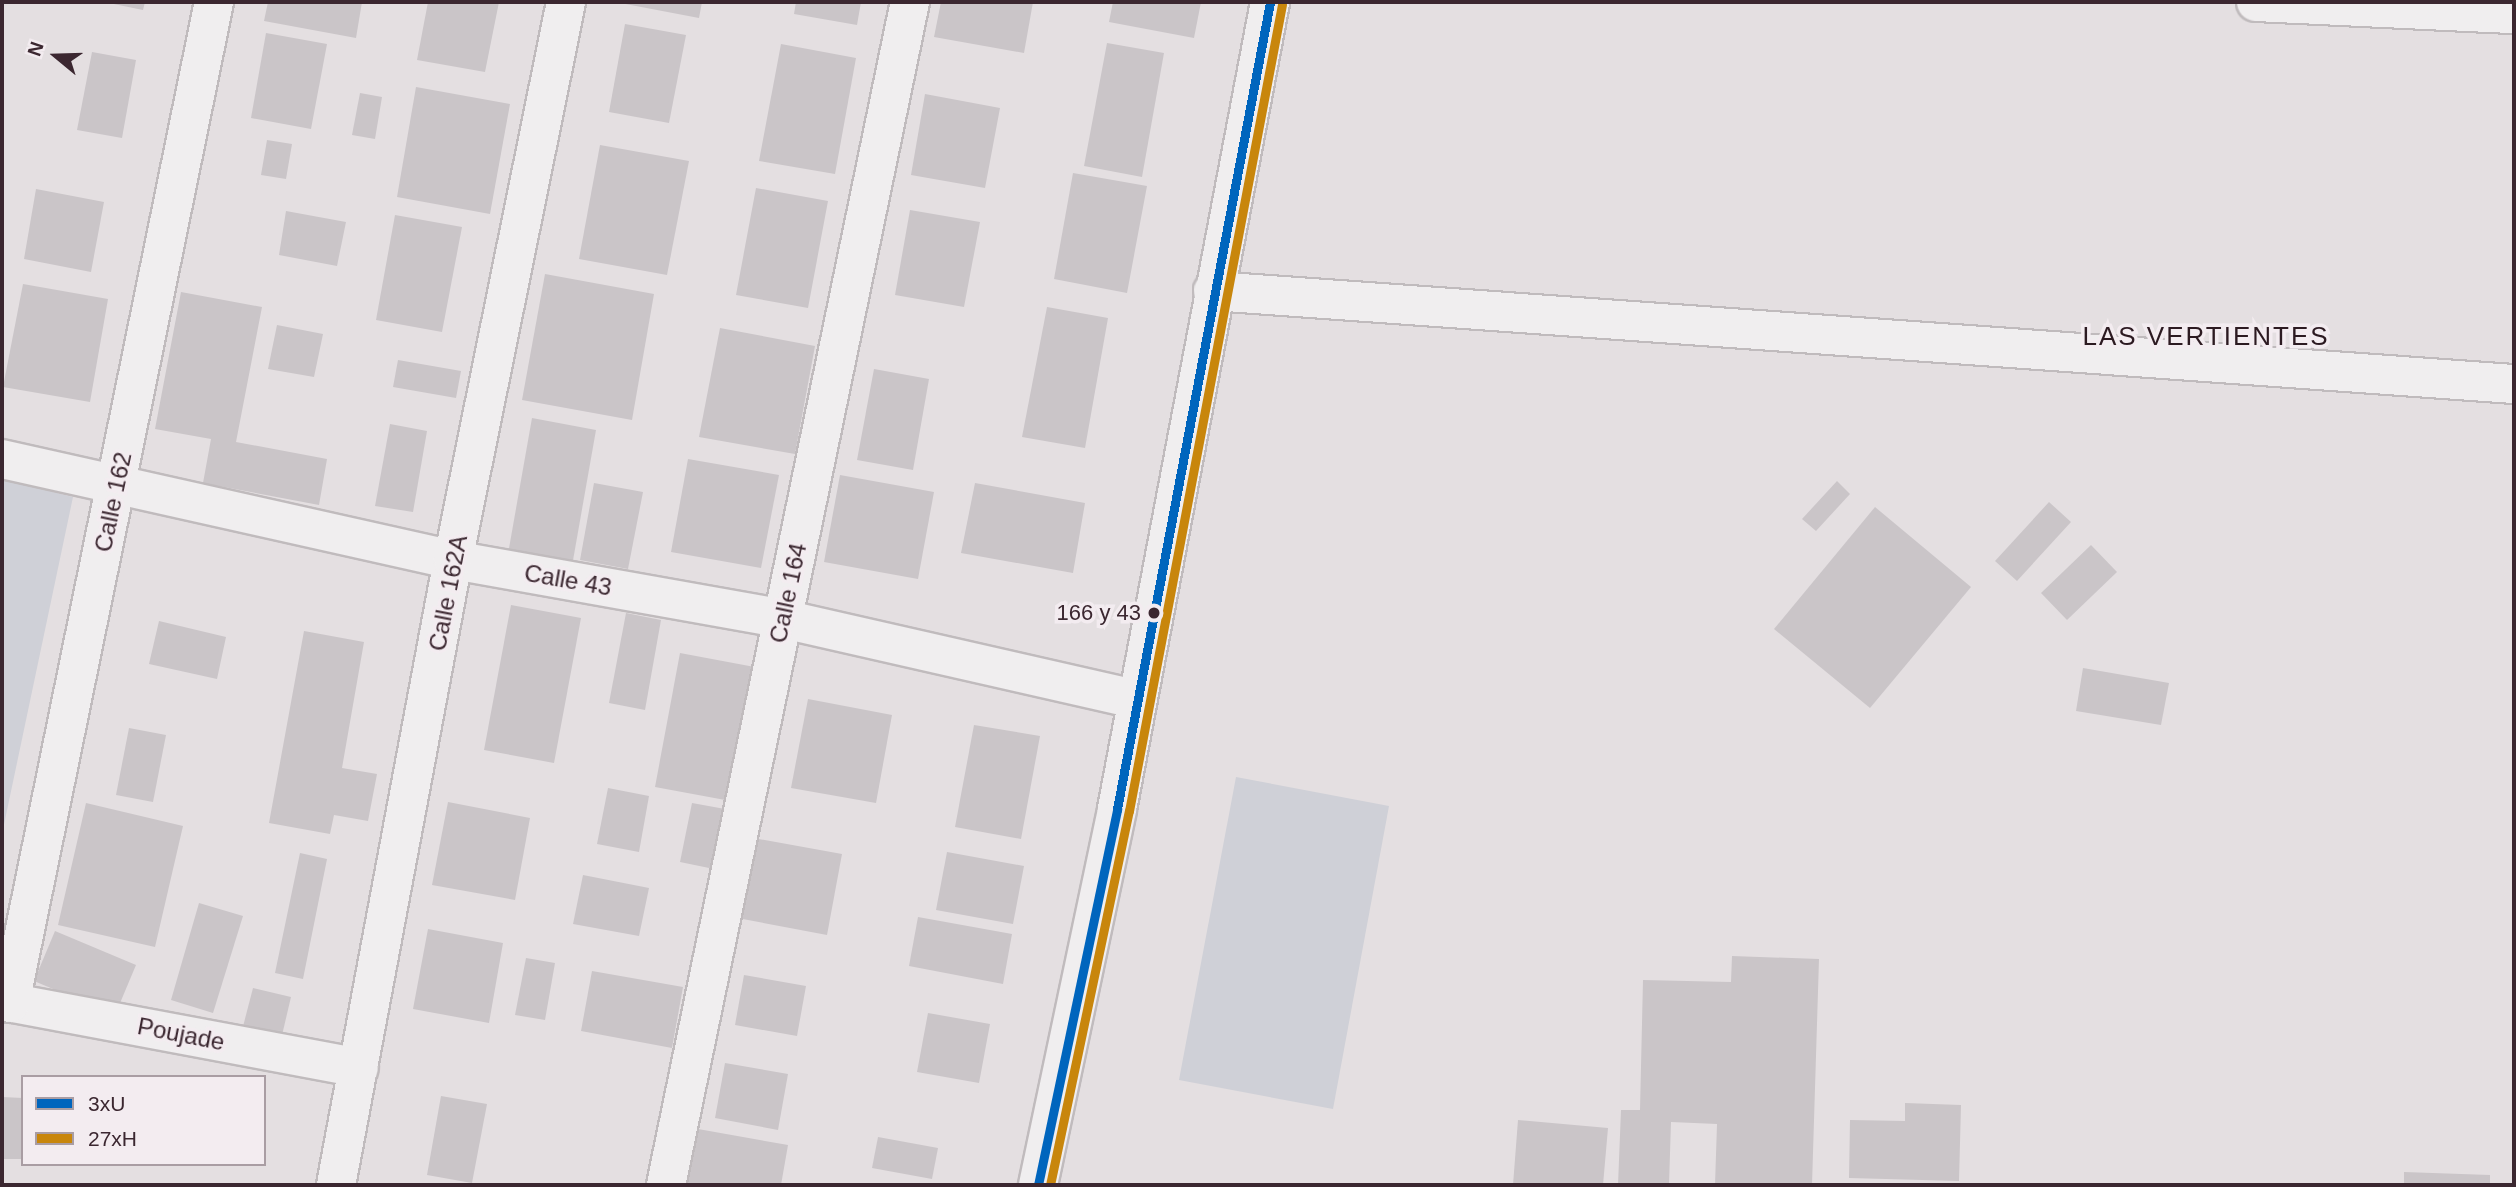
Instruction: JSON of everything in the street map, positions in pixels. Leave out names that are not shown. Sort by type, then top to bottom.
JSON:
[{"type":"street","name":"Calle 162","points":[[6,1002],[116,485],[214,2]]},
{"type":"street","name":"Calle 162A","points":[[337,1185],[453,560],[566,2]]},
{"type":"street","name":"Calle 164","points":[[666,1185],[910,2]]},
{"type":"street","points":[[1038,1185],[1072,1038],[1270,2]]},
{"type":"street","points":[[2256,2],[2514,14]]},
{"type":"street","points":[[1213,291],[2514,384]]},
{"type":"street","name":"Calle 43","points":[[2,459],[453,560],[783,619],[1135,699]]},
{"type":"street","name":"Poujade","points":[[6,1002],[359,1068]]},
{"type":"shaded area","points":[[2,479],[73,497],[2,834]]},
{"type":"shaded area","points":[[1236,777],[1389,806],[1333,1109],[1179,1080]]},
{"type":"building","points":[[104,2],[145,2],[143,10]]},
{"type":"building","points":[[268,2],[362,2],[356,38],[264,21]]},
{"type":"building","points":[[428,2],[499,2],[485,72],[417,60]]},
{"type":"building","points":[[615,2],[702,2],[699,18]]},
{"type":"building","points":[[796,2],[861,2],[857,25],[794,14]]},
{"type":"building","points":[[941,2],[1033,2],[1024,53],[934,37]]},
{"type":"building","points":[[1113,2],[1201,2],[1194,38],[1109,22]]},
{"type":"building","points":[[625,24],[686,35],[669,123],[609,112]]},
{"type":"building","points":[[266,33],[327,44],[311,129],[251,118]]},
{"type":"building","points":[[1107,43],[1164,53],[1142,177],[1084,166]]},
{"type":"building","points":[[781,44],[856,58],[835,174],[759,161]]},
{"type":"building","points":[[92,52],[136,60],[122,138],[77,130]]},
{"type":"building","points":[[416,87],[510,104],[490,214],[397,197]]},
{"type":"building","points":[[360,93],[382,97],[375,139],[352,135]]},
{"type":"building","points":[[925,94],[1000,108],[985,188],[911,175]]},
{"type":"building","points":[[267,140],[292,144],[286,179],[261,175]]},
{"type":"building","points":[[600,145],[689,161],[667,275],[579,259]]},
{"type":"building","points":[[1073,173],[1147,186],[1127,293],[1054,279]]},
{"type":"building","points":[[756,188],[828,201],[808,308],[736,295]]},
{"type":"building","points":[[36,189],[104,202],[91,272],[24,259]]},
{"type":"building","points":[[910,210],[980,222],[964,307],[895,295]]},
{"type":"building","points":[[286,211],[346,222],[337,266],[279,255]]},
{"type":"building","points":[[395,215],[462,227],[442,332],[376,320]]},
{"type":"building","points":[[545,274],[654,294],[632,420],[522,400]]},
{"type":"building","points":[[23,284],[108,299],[90,402],[3,387]]},
{"type":"building","points":[[181,292],[262,307],[236,442],[327,459],[319,505],[203,483],[211,439],[155,429]]},
{"type":"building","points":[[1047,307],[1108,318],[1085,448],[1022,437]]},
{"type":"building","points":[[277,325],[323,334],[314,377],[268,369]]},
{"type":"building","points":[[720,328],[815,346],[795,454],[699,437]]},
{"type":"building","points":[[398,360],[461,371],[456,398],[393,387]]},
{"type":"building","points":[[874,369],[929,379],[913,470],[857,460]]},
{"type":"building","points":[[532,418],[596,430],[572,566],[508,554]]},
{"type":"building","points":[[390,424],[427,431],[413,512],[375,506]]},
{"type":"building","points":[[688,459],[779,475],[761,568],[671,552]]},
{"type":"building","points":[[840,475],[934,492],[918,579],[824,562]]},
{"type":"building","points":[[1837,481],[1850,494],[1816,531],[1802,519]]},
{"type":"building","points":[[594,483],[643,492],[628,569],[580,560]]},
{"type":"building","points":[[975,483],[1085,503],[1073,573],[961,553]]},
{"type":"building","points":[[2049,502],[2071,522],[2017,581],[1995,561]]},
{"type":"building","points":[[1875,507],[1971,587],[1870,708],[1774,629]]},
{"type":"building","points":[[2091,545],[2117,572],[2067,620],[2041,593]]},
{"type":"building","points":[[511,605],[581,618],[554,763],[484,750]]},
{"type":"building","points":[[626,613],[661,620],[645,710],[609,703]]},
{"type":"building","points":[[159,621],[226,637],[217,679],[149,664]]},
{"type":"building","points":[[304,631],[364,642],[342,768],[377,774],[368,821],[334,815],[330,834],[269,823]]},
{"type":"building","points":[[680,653],[760,668],[736,802],[655,787]]},
{"type":"building","points":[[2083,668],[2169,683],[2161,725],[2076,711]]},
{"type":"building","points":[[808,699],[892,715],[876,803],[791,788]]},
{"type":"building","points":[[974,725],[1040,736],[1021,839],[955,827]]},
{"type":"building","points":[[129,728],[166,735],[153,802],[116,795]]},
{"type":"building","points":[[608,788],[649,796],[639,852],[597,844]]},
{"type":"building","points":[[448,802],[530,818],[515,900],[432,885]]},
{"type":"building","points":[[86,803],[183,826],[155,947],[58,925]]},
{"type":"building","points":[[692,803],[725,809],[714,869],[680,862]]},
{"type":"building","points":[[742,836],[842,854],[827,935],[727,916]]},
{"type":"building","points":[[947,852],[1024,866],[1013,924],[936,910]]},
{"type":"building","points":[[300,853],[327,859],[303,979],[275,973]]},
{"type":"building","points":[[583,875],[649,888],[639,936],[573,924]]},
{"type":"building","points":[[199,903],[243,916],[213,1013],[171,1000]]},
{"type":"building","points":[[918,917],[1012,934],[1003,984],[909,966]]},
{"type":"building","points":[[428,929],[503,943],[489,1023],[413,1009]]},
{"type":"building","points":[[55,931],[136,965],[115,1015],[34,981]]},
{"type":"building","points":[[1732,956],[1819,959],[1812,1185],[1715,1185],[1717,1124],[1671,1122],[1669,1185],[1618,1185],[1621,1110],[1640,1110],[1643,980],[1731,982]]},
{"type":"building","points":[[526,958],[555,963],[545,1020],[515,1015]]},
{"type":"building","points":[[592,971],[683,987],[672,1048],[581,1031]]},
{"type":"building","points":[[744,975],[806,986],[797,1036],[735,1025]]},
{"type":"building","points":[[253,988],[291,997],[279,1048],[240,1038]]},
{"type":"building","points":[[928,1013],[990,1024],[979,1083],[917,1072]]},
{"type":"building","points":[[725,1063],[788,1074],[778,1130],[715,1118]]},
{"type":"building","points":[[441,1096],[487,1104],[472,1183],[427,1175]]},
{"type":"building","points":[[2,1097],[21,1098],[21,1159],[2,1159]]},
{"type":"building","points":[[1905,1103],[1961,1105],[1959,1181],[1849,1178],[1850,1120],[1905,1121]]},
{"type":"building","points":[[1518,1120],[1608,1128],[1603,1185],[1513,1185]]},
{"type":"building","points":[[698,1129],[788,1145],[781,1185],[687,1185]]},
{"type":"building","points":[[878,1137],[938,1148],[932,1179],[872,1168]]},
{"type":"building","points":[[2404,1172],[2490,1175],[2490,1185],[2404,1185]]},
{"type":"transit line","name":"3xU","points":[[1038,1185],[1117,809],[1270,2]]},
{"type":"transit line","name":"27xH","points":[[1050,1185],[1129,811],[1282,4]]},
{"type":"place","name":"166 y 43","points":[[1154,613]]},
{"type":"district","name":"LAS VERTIENTES","points":[[2206,337]]}]
